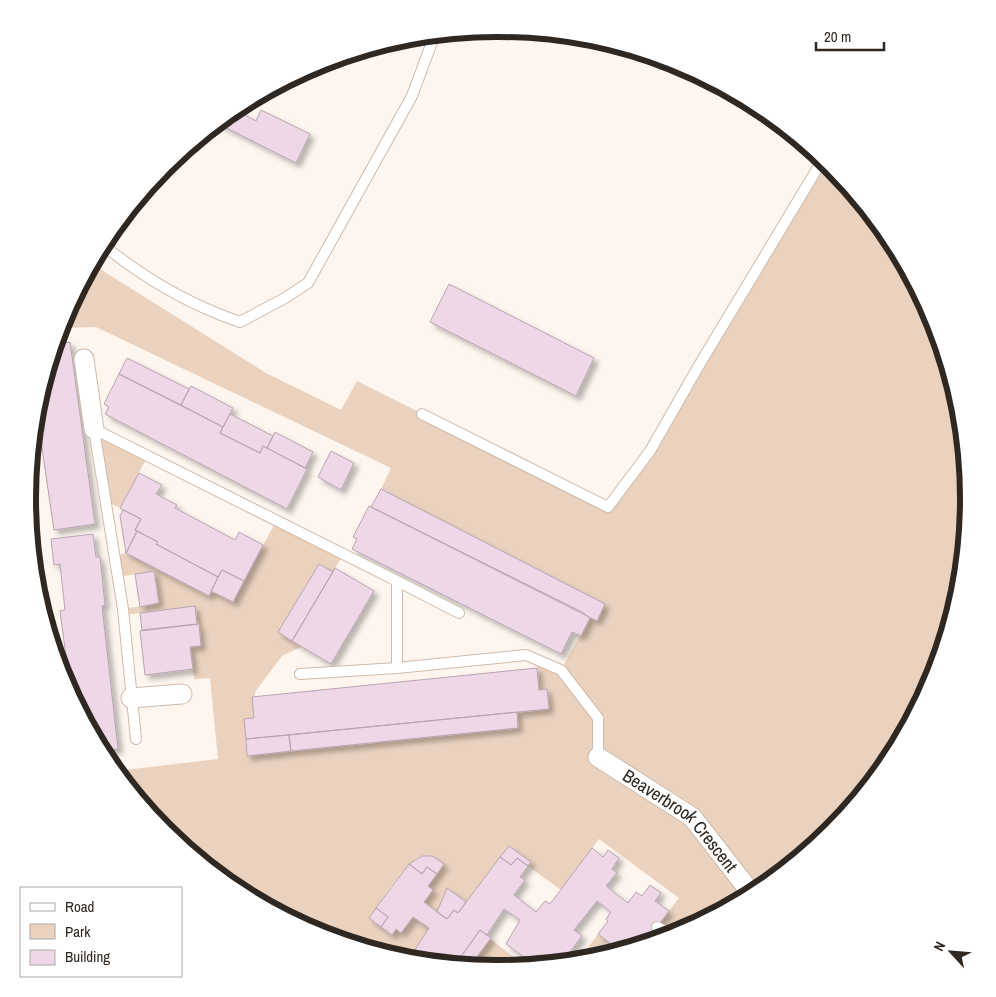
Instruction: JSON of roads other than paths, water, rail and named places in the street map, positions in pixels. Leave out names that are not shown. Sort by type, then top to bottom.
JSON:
[{"type":"street","points":[[84,359],[94,429]]},
{"type":"street","points":[[131,698],[182,694]]},
{"type":"street","name":"Beaverbrook Crescent","points":[[598,757],[692,817],[747,887]]},
{"type":"lane","points":[[109,250],[140,274],[215,314],[240,322],[285,298],[308,283],[412,96],[431,42]]},
{"type":"lane","points":[[422,414],[608,507],[650,452],[698,367],[819,166]]},
{"type":"lane","points":[[94,429],[459,613]]},
{"type":"lane","points":[[94,429],[123,609],[136,739]]},
{"type":"lane","points":[[397,668],[398,581]]},
{"type":"lane","points":[[300,674],[397,668],[526,655],[561,670],[598,718],[598,757]]},
{"type":"lane","points":[[657,927],[662,930]]}]
